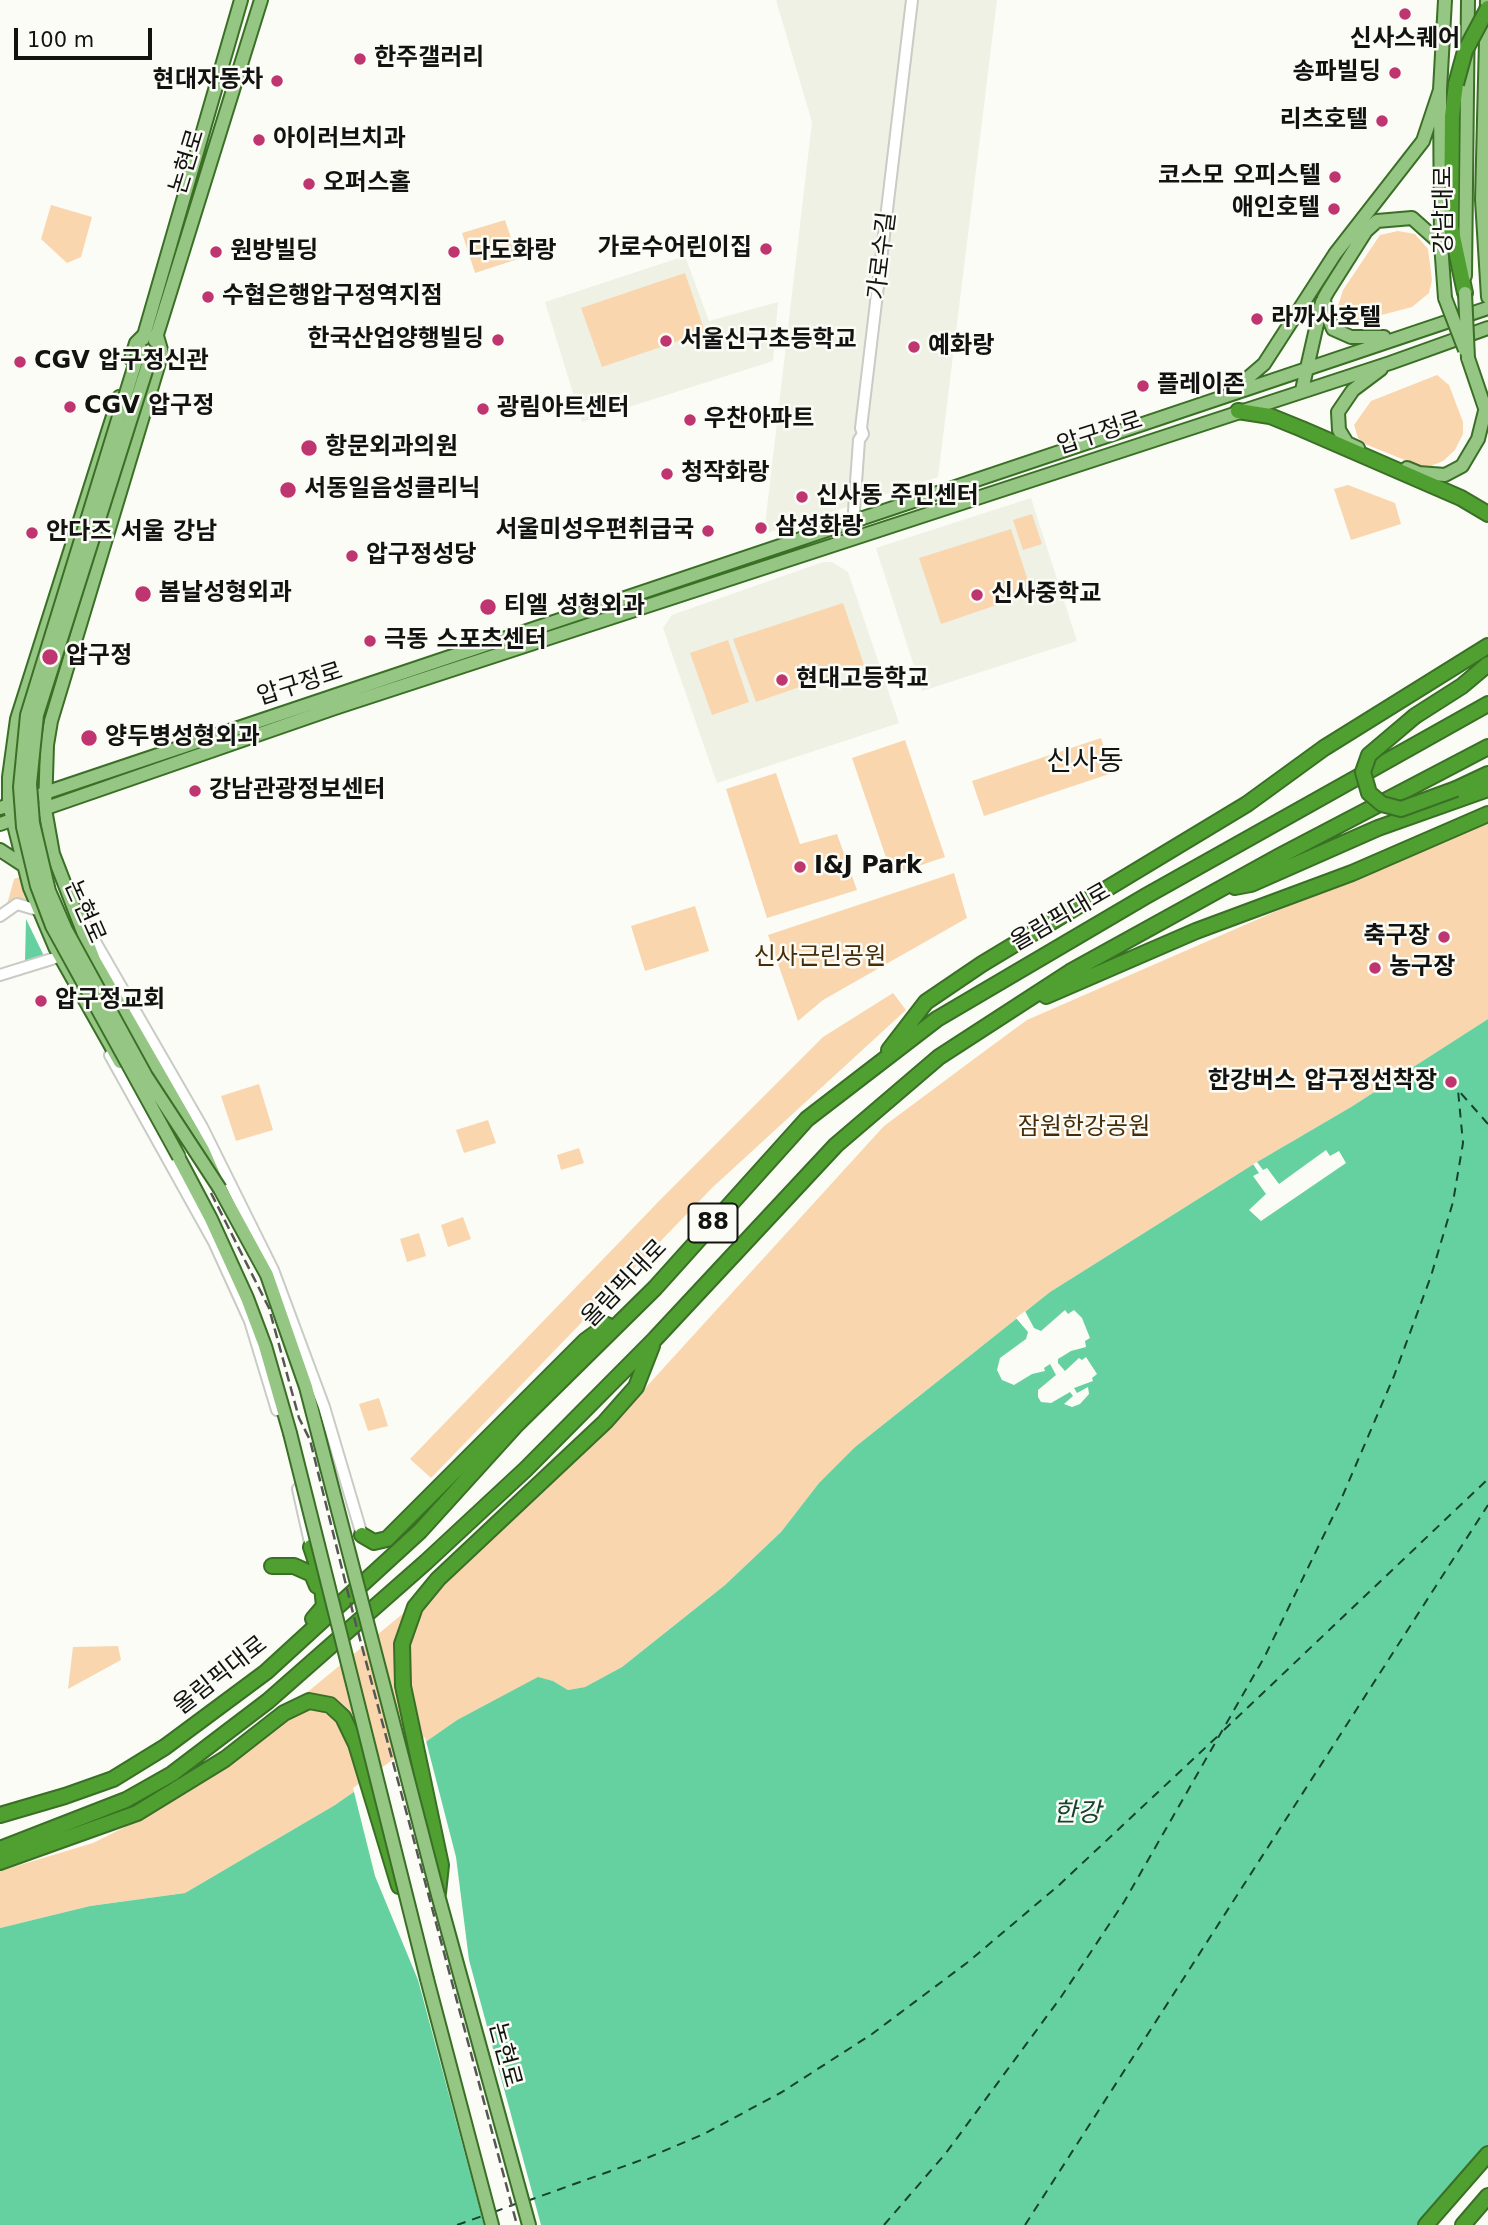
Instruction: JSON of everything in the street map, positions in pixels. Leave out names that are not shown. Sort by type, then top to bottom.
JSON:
[{"type":"highway","points":[[1465,293],[1451,227],[1452,117],[1456,83],[1465,51],[1488,16]]},
{"type":"highway","points":[[1238,411],[1270,416],[1302,429],[1461,498],[1488,514]]},
{"type":"highway","points":[[875,1067],[926,1002],[982,964],[1247,804],[1324,748],[1488,646]]},
{"type":"highway","points":[[1488,664],[1462,686],[1415,716],[1369,755],[1363,772],[1369,793],[1382,804],[1401,809],[1488,774]]},
{"type":"highway","name":"올림픽대로","points":[[0,1815],[113,1779],[165,1747],[266,1672],[421,1531],[517,1424],[655,1288],[807,1119],[937,1019],[996,982],[1488,704]]},
{"type":"highway","name":"올림픽대로","points":[[0,1849],[126,1800],[172,1774],[268,1701],[426,1562],[526,1469],[655,1339],[836,1145],[939,1057],[1014,1011],[1070,972],[1280,856],[1488,747]]},
{"type":"highway","points":[[1223,889],[1251,884],[1366,834],[1488,789]]},
{"type":"highway","points":[[1014,1011],[1196,931],[1352,873],[1488,814]]},
{"type":"highway","points":[[362,1535],[374,1542],[387,1539],[585,1341],[655,1288]]},
{"type":"highway","points":[[438,1895],[440,1865],[402,1686],[401,1644],[415,1607],[438,1579],[605,1422],[636,1387],[655,1339]]},
{"type":"highway","points":[[266,1672],[324,1606],[321,1577],[311,1546]]},
{"type":"highway","points":[[272,1566],[294,1566],[312,1574],[324,1606]]},
{"type":"highway","points":[[0,1862],[137,1813],[225,1759],[284,1713],[309,1701],[330,1705],[343,1717],[356,1744],[397,1884],[409,1903]]},
{"type":"highway","points":[[1426,2225],[1488,2154]]},
{"type":"highway","points":[[1463,2225],[1488,2196]]},
{"type":"main road","name":"논현로","points":[[241,0],[151,335],[37,715],[30,784],[33,823],[49,891],[66,930],[146,1076],[220,1189],[253,1248],[278,1304],[306,1387],[438,1895],[529,2225]]},
{"type":"main road","name":"논현로","points":[[179,1157],[128,1077],[55,952],[5,823],[4,807],[19,712],[136,343],[151,335],[261,0]]},
{"type":"main road","points":[[1445,0],[1440,90],[1441,244],[1445,298],[1468,358]]},
{"type":"main road","name":"강남대로","points":[[1468,0],[1465,293],[1468,358],[1487,414]]},
{"type":"main road","name":"강남대로","points":[[1487,0],[1482,212],[1487,291]]},
{"type":"main road","points":[[1228,394],[1264,364],[1335,254],[1423,141],[1440,90]]},
{"type":"main road","points":[[1302,390],[1324,298],[1366,231],[1377,221],[1412,218],[1441,244]]},
{"type":"main road","points":[[1324,298],[1327,320],[1339,334],[1365,338],[1409,333]]},
{"type":"main road","name":"압구정로","points":[[4,807],[853,515],[1031,462],[1482,309]]},
{"type":"main road","name":"압구정로","points":[[5,823],[335,708],[851,537],[1390,363],[1485,329]]},
{"type":"main road","name":"논현로","points":[[151,335],[162,354],[51,721],[43,794],[53,854],[94,960],[203,1150],[220,1189]]},
{"type":"main road","name":"논현로","points":[[146,352],[27,715],[20,787],[23,827],[37,886],[52,926],[179,1157],[247,1298],[265,1346],[290,1433],[427,1979],[492,2225]]},
{"type":"main road","points":[[1390,363],[1353,390],[1338,412],[1339,430],[1347,443],[1419,473],[1445,475],[1462,466],[1471,455],[1487,414]]},
{"type":"main road","points":[[1031,462],[1036,478]]},
{"type":"main road","points":[[853,515],[853,551]]},
{"type":"main road","points":[[27,687],[33,698],[45,702],[55,699],[60,693]]},
{"type":"main road","points":[[19,712],[35,708],[48,714],[51,721]]},
{"type":"main road","points":[[0,850],[23,866]]},
{"type":"street","name":"가로수길","points":[[853,515],[859,440],[863,434],[861,428],[912,0]]},
{"type":"street","points":[[0,916],[17,904],[41,911]]},
{"type":"street","points":[[74,906],[103,951],[202,1127],[272,1270],[324,1407],[362,1535]]},
{"type":"street","points":[[0,975],[55,952],[172,1162],[250,1321],[288,1445],[311,1546]]},
{"type":"shaded area","points":[[776,0],[997,0],[938,477],[764,534],[812,122]]},
{"type":"shaded area","name":"서울신구초등학교","points":[[685,256],[709,321],[778,302],[773,361],[582,422],[545,302]]},
{"type":"shaded area","name":"신사중학교","points":[[1031,498],[1077,641],[922,691],[876,548]]},
{"type":"shaded area","name":"현대고등학교","points":[[823,562],[832,562],[848,572],[899,723],[717,783],[663,628],[672,615]]},
{"type":"green space","points":[[51,205],[92,217],[81,257],[67,263],[41,239]]},
{"type":"green space","points":[[505,220],[518,259],[475,273],[462,233]]},
{"type":"green space","points":[[1398,231],[1415,234],[1428,249],[1432,280],[1429,293],[1412,307],[1355,322],[1345,319],[1337,309],[1343,290],[1380,235]]},
{"type":"green space","points":[[685,273],[705,332],[602,367],[581,308]]},
{"type":"green space","points":[[1437,375],[1449,385],[1463,422],[1463,434],[1455,450],[1443,461],[1431,466],[1417,465],[1365,444],[1358,438],[1354,425],[1371,401]]},
{"type":"green space","points":[[1348,485],[1395,503],[1401,524],[1351,540],[1334,489]]},
{"type":"green space","points":[[1032,514],[1042,544],[1023,550],[1013,520]]},
{"type":"green space","points":[[1011,529],[1032,593],[941,624],[919,558]]},
{"type":"green space","points":[[843,603],[864,665],[756,702],[733,639]]},
{"type":"green space","points":[[728,640],[749,702],[712,715],[690,653]]},
{"type":"green space","points":[[1101,738],[1112,773],[984,816],[972,781]]},
{"type":"green space","points":[[905,740],[945,857],[892,875],[852,758]]},
{"type":"green space","name":"I&J Park","points":[[776,773],[800,844],[837,834],[857,890],[767,918],[726,789]]},
{"type":"green space","name":"잠원한강공원","points":[[1488,810],[1488,1019],[1351,1107],[1257,1162],[1050,1292],[855,1447],[819,1483],[781,1532],[725,1585],[622,1667],[585,1687],[568,1690],[553,1681],[538,1678],[457,1720],[335,1805],[185,1893],[90,1906],[0,1928],[0,1871],[93,1843],[159,1810],[240,1757],[305,1694],[450,1575],[617,1419],[884,1126],[1027,1020],[1318,893]]},
{"type":"green space","name":"신사근린공원","points":[[954,873],[967,918],[823,1000],[798,1021],[768,935]]},
{"type":"green space","points":[[20,877],[28,900],[18,899],[6,908],[14,879]]},
{"type":"green space","points":[[695,906],[709,951],[645,971],[631,926]]},
{"type":"green space","points":[[893,993],[906,1010],[713,1187],[431,1478],[410,1459],[662,1198],[823,1037]]},
{"type":"green space","points":[[259,1084],[273,1130],[236,1141],[221,1096]]},
{"type":"green space","points":[[488,1120],[496,1143],[464,1153],[456,1130]]},
{"type":"green space","points":[[579,1148],[584,1163],[561,1170],[557,1155]]},
{"type":"green space","points":[[463,1217],[471,1239],[448,1247],[441,1225]]},
{"type":"green space","points":[[419,1233],[426,1256],[407,1262],[400,1239]]},
{"type":"green space","points":[[379,1398],[388,1426],[368,1431],[359,1404]]},
{"type":"green space","points":[[118,1646],[121,1660],[68,1689],[73,1647]]},
{"type":"water","points":[[26,919],[44,956],[25,961]]},
{"type":"water","name":"한강","points":[[1488,1019],[1488,2152],[1424,2225],[0,2225],[0,1928],[90,1906],[185,1893],[335,1805],[457,1720],[538,1677],[553,1681],[568,1690],[585,1687],[622,1667],[725,1585],[781,1532],[819,1483],[855,1447],[1050,1292],[1257,1162],[1351,1107]]},
{"type":"pier","points":[[1326,1150],[1330,1156],[1339,1151],[1346,1163],[1261,1221],[1249,1210],[1266,1194],[1253,1176],[1259,1173],[1253,1164],[1257,1162],[1263,1170],[1267,1168],[1279,1184]]},
{"type":"pier","points":[[1065,1310],[1068,1314],[1074,1310],[1082,1318],[1090,1338],[1085,1341],[1086,1347],[1071,1351],[1058,1359],[1058,1363],[1065,1371],[1079,1358],[1082,1360],[1086,1357],[1097,1374],[1092,1378],[1093,1381],[1074,1388],[1077,1393],[1088,1387],[1089,1394],[1080,1404],[1072,1407],[1064,1404],[1073,1396],[1070,1392],[1051,1403],[1041,1402],[1038,1397],[1038,1390],[1056,1375],[1050,1364],[1044,1368],[1045,1371],[1032,1374],[1014,1385],[1002,1380],[997,1370],[1000,1358],[1026,1339],[1028,1332],[1016,1318],[1025,1311],[1034,1328],[1041,1331]]},
{"type":"pier","points":[[425,1737],[456,1857],[469,1960],[541,2225],[484,2225],[418,1980],[375,1876],[353,1788]]},
{"type":"ferry route","points":[[884,2225],[946,2153],[1061,1997],[1124,1902],[1265,1656],[1340,1502],[1394,1376],[1431,1276],[1453,1202],[1463,1143],[1458,1090],[1488,1124]]},
{"type":"ferry route","points":[[1224,1730],[1488,1479]]},
{"type":"ferry route","points":[[1025,2225],[1488,1505]]},
{"type":"ferry route","points":[[527,2201],[647,2158],[704,2134],[782,2092],[872,2034],[968,1962],[1058,1886],[1220,1734]]},
{"type":"ferry route","points":[[494,2212],[518,2203]]},
{"type":"ferry route","points":[[457,2225],[485,2215]]},
{"type":"railway","points":[[211,1193],[269,1308],[299,1418],[310,1440],[353,1613],[517,2225]]},
{"type":"place","name":"신사스퀘어","points":[[1405,14]]},
{"type":"place","name":"한주갤러리","points":[[360,59]]},
{"type":"place","name":"송파빌딩","points":[[1395,73]]},
{"type":"place","name":"현대자동차","points":[[277,81]]},
{"type":"place","name":"리츠호텔","points":[[1382,121]]},
{"type":"place","name":"아이러브치과","points":[[259,140]]},
{"type":"place","name":"코스모 오피스텔","points":[[1335,177]]},
{"type":"place","name":"오퍼스홀","points":[[309,184]]},
{"type":"place","name":"애인호텔","points":[[1334,209]]},
{"type":"place","name":"가로수어린이집","points":[[766,249]]},
{"type":"place","name":"원방빌딩","points":[[216,252]]},
{"type":"place","name":"다도화랑","points":[[454,252]]},
{"type":"place","name":"수협은행압구정역지점","points":[[208,297]]},
{"type":"place","name":"라까사호텔","points":[[1257,319]]},
{"type":"place","name":"한국산업양행빌딩","points":[[498,340]]},
{"type":"place","name":"서울신구초등학교","points":[[666,341]]},
{"type":"place","name":"예화랑","points":[[914,347]]},
{"type":"place","name":"CGV 압구정신관","points":[[20,362]]},
{"type":"place","name":"플레이존","points":[[1143,386]]},
{"type":"place","name":"CGV 압구정","points":[[70,407]]},
{"type":"place","name":"광림아트센터","points":[[483,409]]},
{"type":"place","name":"우찬아파트","points":[[690,420]]},
{"type":"place","name":"항문외과의원","points":[[309,448]]},
{"type":"place","name":"청작화랑","points":[[667,474]]},
{"type":"place","name":"서동일음성클리닉","points":[[288,490]]},
{"type":"place","name":"신사동 주민센터","points":[[802,497]]},
{"type":"place","name":"삼성화랑","points":[[761,528]]},
{"type":"place","name":"서울미성우편취급국","points":[[708,531]]},
{"type":"place","name":"안다즈 서울 강남","points":[[32,533]]},
{"type":"place","name":"압구정성당","points":[[352,556]]},
{"type":"place","name":"봄날성형외과","points":[[143,594]]},
{"type":"place","name":"신사중학교","points":[[977,595]]},
{"type":"place","name":"티엘 성형외과","points":[[488,607]]},
{"type":"place","name":"극동 스포츠센터","points":[[370,641]]},
{"type":"place","name":"압구정","points":[[50,657]]},
{"type":"place","name":"현대고등학교","points":[[782,680]]},
{"type":"place","name":"양두병성형외과","points":[[89,738]]},
{"type":"place","name":"강남관광정보센터","points":[[195,791]]},
{"type":"place","name":"I&J Park","points":[[800,867]]},
{"type":"place","name":"축구장","points":[[1444,937]]},
{"type":"place","name":"농구장","points":[[1375,968]]},
{"type":"place","name":"압구정교회","points":[[41,1001]]},
{"type":"place","name":"한강버스 압구정선착장","points":[[1451,1082]]},
{"type":"district","name":"신사동","points":[[1085,763]]}]
